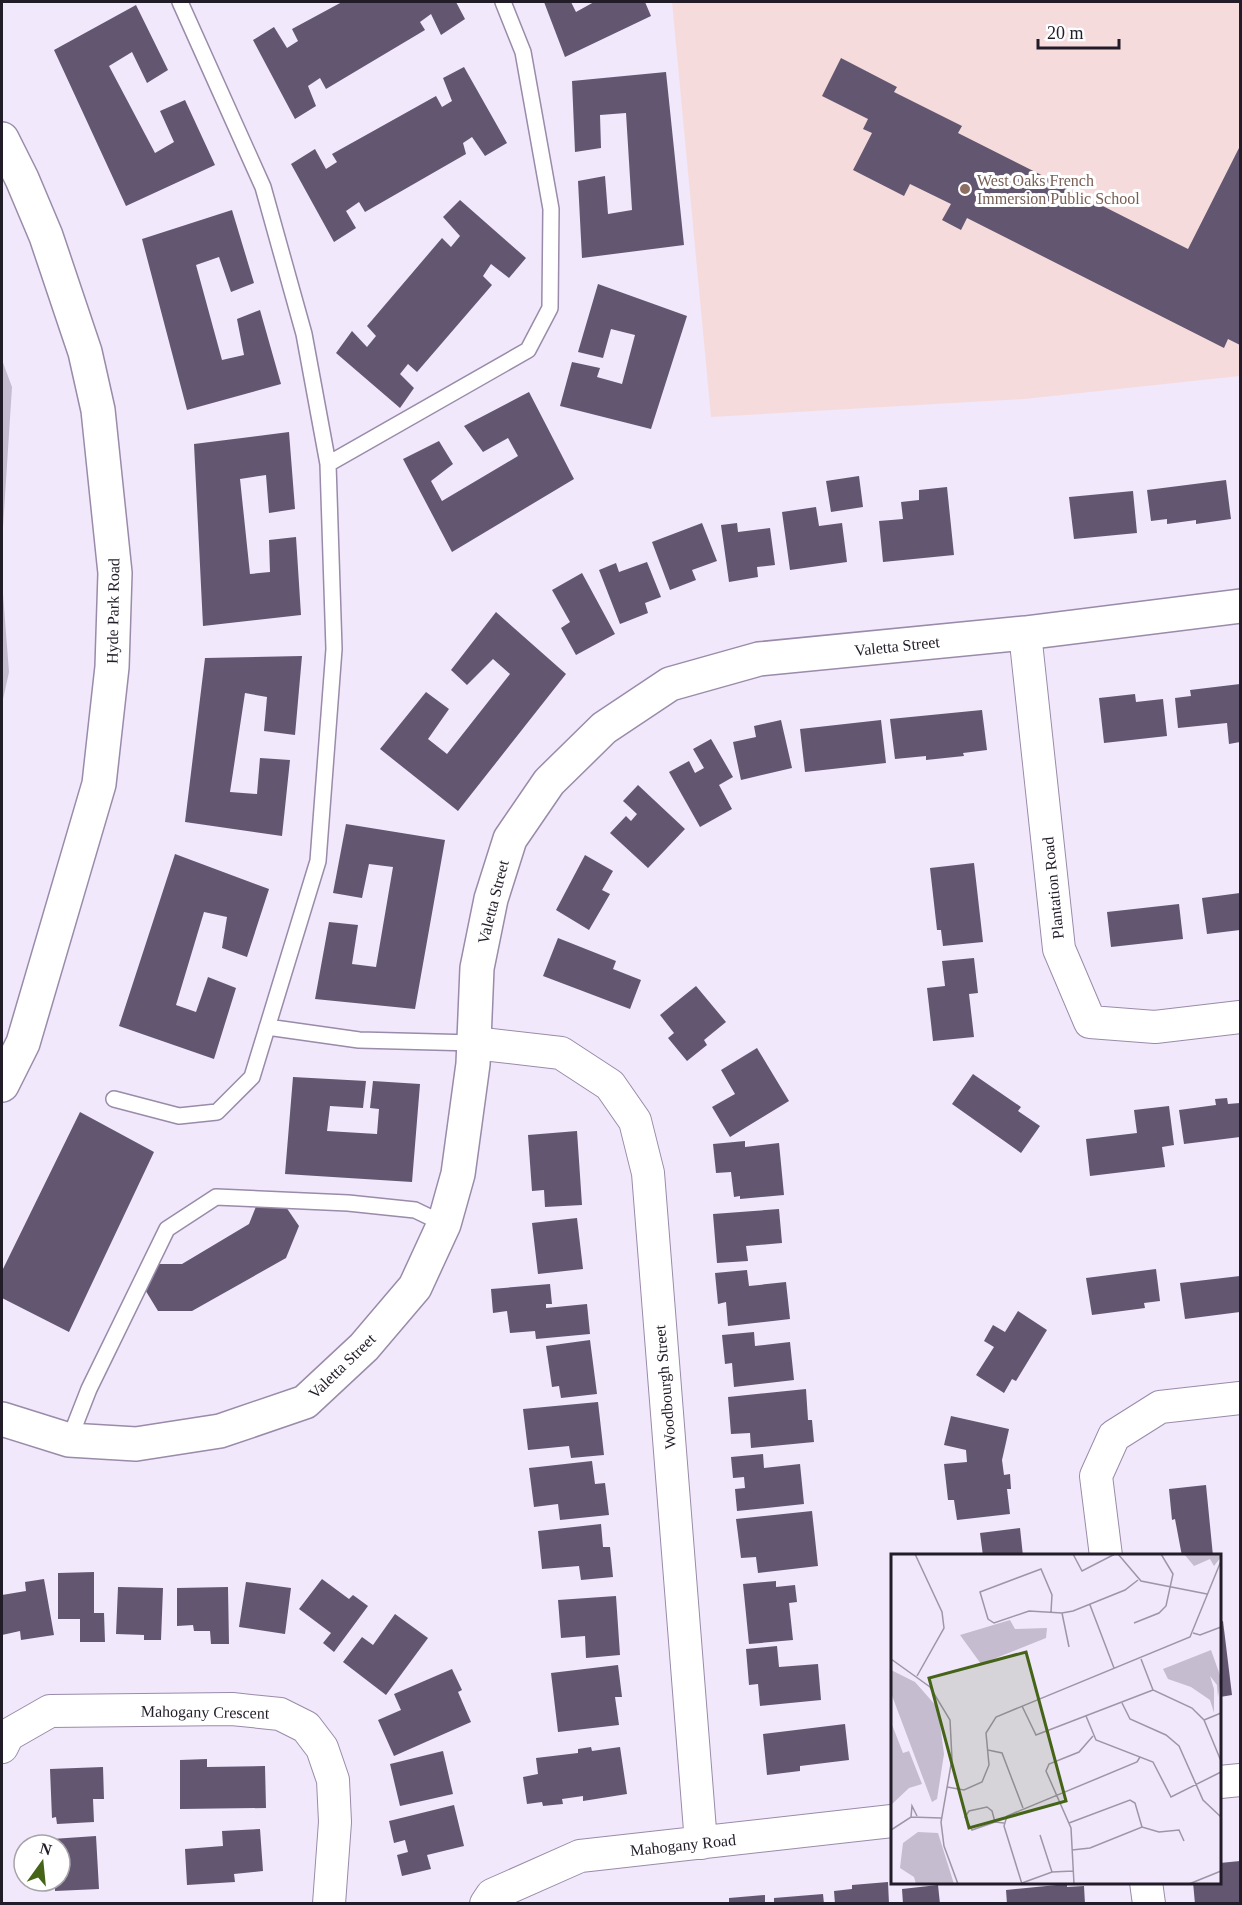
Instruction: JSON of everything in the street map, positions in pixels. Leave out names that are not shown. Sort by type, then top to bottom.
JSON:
[{"type":"street","name":"Hyde Park Road","points":[[2,138],[46,236],[85,352],[98,410],[115,573],[112,667],[99,784],[23,1043],[2,1085]]},
{"type":"street","name":"Valetta Street","points":[[2,1419],[69,1440],[135,1444],[220,1431],[304,1402],[364,1347],[415,1287],[444,1224],[458,1174],[474,1043],[477,968],[491,899],[510,839],[549,782],[604,728],[670,684],[759,659],[1025,633],[1240,606]]},
{"type":"street","name":"Plantation Road","points":[[1025,633],[1059,949],[1090,1022],[1155,1027],[1240,1017]]},
{"type":"street","name":"Woodbourgh Street","points":[[474,1043],[561,1053],[610,1085],[635,1121],[648,1173],[702,1844]]},
{"type":"street","points":[[1106,1554],[1096,1476],[1114,1436],[1160,1407],[1240,1398]]},
{"type":"street","name":"Mahogany Crescent","points":[[2,1747],[8,1735],[50,1711],[232,1709],[280,1714],[306,1727],[322,1748],[333,1780],[335,1822],[328,1904]]},
{"type":"street","points":[[1221,1782],[1240,1780]]},
{"type":"street","name":"Mahogany Road","points":[[486,1904],[492,1895],[580,1856],[891,1821]]},
{"type":"street","points":[[1146,1884],[1149,1904]]},
{"type":"lane","points":[[114,1099],[179,1116],[217,1112],[252,1077],[318,861],[334,649],[328,464],[304,334],[263,187],[180,2]]},
{"type":"lane","points":[[328,464],[528,350],[550,308],[551,209],[523,52],[503,2]]},
{"type":"lane","points":[[267,1027],[359,1040],[474,1043]]},
{"type":"lane","points":[[69,1440],[90,1389],[167,1229],[216,1197],[348,1203],[415,1210],[444,1224]]},
{"type":"shaded area","name":"West Oaks French Immersion Public School","points":[[672,2],[1240,2],[1240,376],[1024,399],[711,417]]},
{"type":"shaded area","points":[[2,360],[12,387],[2,543]]},
{"type":"shaded area","points":[[2,581],[9,672],[2,704]]},
{"type":"building","points":[[342,2],[456,2],[465,19],[441,35],[431,14],[420,22],[425,30],[326,89],[320,78],[308,86],[316,106],[295,119],[253,40],[274,27],[287,48],[298,41],[292,29]]},
{"type":"building","points":[[544,2],[571,2],[576,12],[594,2],[645,2],[651,16],[565,57]]},
{"type":"building","points":[[136,5],[168,70],[147,83],[132,52],[109,66],[155,153],[174,142],[160,111],[185,100],[215,165],[126,206],[54,50]]},
{"type":"building","points":[[841,58],[897,87],[894,92],[962,126],[958,133],[1188,249],[1240,146],[1240,345],[1228,339],[1224,348],[967,218],[961,230],[942,220],[951,204],[910,184],[904,196],[853,170],[872,133],[863,129],[868,119],[822,96]]},
{"type":"building","points":[[464,67],[507,143],[485,156],[472,137],[463,143],[466,154],[365,212],[359,202],[346,211],[356,228],[334,242],[291,164],[315,149],[326,169],[337,162],[332,154],[436,96],[442,107],[452,101],[443,78]]},
{"type":"building","points":[[666,72],[684,245],[582,258],[578,181],[605,176],[608,214],[632,210],[626,113],[600,115],[601,148],[575,152],[572,81]]},
{"type":"building","points":[[460,200],[526,258],[509,278],[491,264],[483,276],[492,285],[417,372],[408,364],[400,374],[414,388],[400,408],[336,353],[352,331],[367,347],[376,336],[367,326],[442,238],[451,247],[460,236],[443,217]]},
{"type":"building","points":[[232,210],[254,283],[231,292],[219,257],[196,265],[222,360],[244,355],[237,319],[260,310],[281,384],[187,410],[142,239]]},
{"type":"building","points":[[598,284],[687,316],[651,429],[560,406],[572,362],[600,368],[597,377],[622,384],[635,335],[611,329],[603,358],[578,352]]},
{"type":"building","points":[[529,392],[574,479],[452,552],[403,459],[439,441],[453,464],[431,481],[442,501],[518,456],[508,438],[483,452],[464,426]]},
{"type":"building","points":[[289,432],[295,509],[269,513],[266,475],[240,479],[250,574],[270,572],[269,540],[296,537],[301,615],[203,626],[194,444]]},
{"type":"building","points":[[859,476],[863,507],[831,512],[826,481]]},
{"type":"building","points":[[1226,480],[1231,519],[1196,524],[1196,520],[1167,524],[1167,519],[1151,521],[1147,490]]},
{"type":"building","points":[[947,487],[954,555],[883,562],[879,521],[903,519],[901,502],[919,500],[919,490]]},
{"type":"building","points":[[1133,491],[1137,533],[1074,539],[1069,497]]},
{"type":"building","points":[[816,507],[819,526],[842,523],[847,562],[790,570],[782,512]]},
{"type":"building","points":[[702,523],[717,561],[692,570],[696,580],[670,590],[652,542]]},
{"type":"building","points":[[737,523],[738,532],[770,528],[775,565],[757,567],[758,577],[729,582],[721,525]]},
{"type":"building","points":[[647,562],[661,597],[645,603],[648,613],[620,624],[599,570],[616,563],[619,572]]},
{"type":"building","points":[[582,573],[615,634],[576,655],[561,628],[570,622],[552,590]]},
{"type":"building","points":[[496,612],[566,674],[458,811],[380,749],[426,692],[449,709],[428,739],[447,754],[510,674],[493,659],[467,685],[451,670]]},
{"type":"building","points":[[302,656],[295,735],[264,731],[267,697],[245,693],[230,792],[257,794],[260,758],[290,760],[282,836],[185,822],[205,658]]},
{"type":"building","points":[[1240,684],[1240,742],[1229,744],[1227,723],[1178,728],[1175,698],[1191,696],[1190,690]]},
{"type":"building","points":[[1135,694],[1136,702],[1163,699],[1167,736],[1104,743],[1099,698]]},
{"type":"building","points":[[982,710],[987,750],[963,753],[964,756],[926,760],[926,756],[895,759],[890,719]]},
{"type":"building","points":[[781,720],[792,768],[741,780],[733,742],[756,737],[754,726]]},
{"type":"building","points":[[881,720],[886,763],[805,772],[800,729]]},
{"type":"building","points":[[711,739],[733,777],[719,785],[732,809],[700,827],[669,772],[689,761],[695,773],[704,768],[693,749]]},
{"type":"building","points":[[638,785],[685,829],[648,868],[610,833],[626,816],[631,821],[637,814],[623,801]]},
{"type":"building","points":[[346,824],[445,840],[415,1009],[315,999],[329,922],[358,925],[352,964],[376,967],[393,867],[369,864],[362,898],[333,893]]},
{"type":"building","points":[[175,854],[269,889],[247,957],[222,948],[227,917],[204,912],[176,1005],[196,1012],[208,977],[236,988],[214,1059],[119,1026]]},
{"type":"building","points":[[585,855],[613,871],[602,890],[610,894],[589,930],[556,910]]},
{"type":"building","points":[[974,863],[983,942],[943,946],[941,930],[937,930],[930,868]]},
{"type":"building","points":[[1240,893],[1240,930],[1207,934],[1202,898]]},
{"type":"building","points":[[1179,904],[1183,939],[1111,947],[1107,912]]},
{"type":"building","points":[[558,938],[616,961],[613,969],[641,980],[630,1009],[543,976]]},
{"type":"building","points":[[974,958],[978,993],[969,994],[974,1037],[933,1041],[927,988],[945,986],[942,961]]},
{"type":"building","points":[[696,986],[726,1022],[704,1040],[707,1045],[687,1061],[668,1038],[674,1033],[660,1015]]},
{"type":"building","points":[[757,1048],[789,1101],[730,1137],[712,1107],[735,1094],[721,1070]]},
{"type":"building","points":[[973,1074],[1021,1107],[1018,1111],[1040,1126],[1021,1153],[952,1104]]},
{"type":"building","points":[[293,1077],[366,1081],[363,1108],[330,1106],[327,1131],[377,1134],[379,1109],[370,1108],[373,1081],[420,1084],[412,1182],[285,1174]]},
{"type":"building","points":[[1227,1098],[1228,1104],[1240,1103],[1240,1137],[1184,1144],[1179,1110],[1216,1105],[1215,1099]]},
{"type":"building","points":[[1169,1106],[1174,1145],[1162,1147],[1165,1167],[1090,1176],[1086,1139],[1137,1133],[1134,1110]]},
{"type":"building","points":[[80,1112],[154,1152],[69,1332],[2,1298],[2,1271]]},
{"type":"building","points":[[577,1131],[582,1205],[545,1207],[544,1190],[532,1191],[528,1135]]},
{"type":"building","points":[[745,1141],[745,1147],[779,1143],[784,1195],[740,1199],[740,1196],[734,1197],[731,1172],[716,1173],[713,1144]]},
{"type":"building","points":[[257,1204],[286,1207],[299,1226],[286,1258],[192,1311],[158,1311],[144,1288],[158,1264],[182,1264],[249,1224]]},
{"type":"building","points":[[779,1209],[782,1243],[746,1246],[748,1261],[717,1263],[713,1214]]},
{"type":"building","points":[[577,1218],[583,1269],[538,1274],[532,1223]]},
{"type":"building","points":[[1156,1269],[1160,1301],[1144,1303],[1145,1308],[1092,1315],[1086,1278]]},
{"type":"building","points":[[747,1270],[749,1286],[786,1282],[790,1319],[728,1326],[726,1302],[718,1304],[715,1273]]},
{"type":"building","points":[[1240,1276],[1240,1312],[1185,1319],[1180,1283]]},
{"type":"building","points":[[550,1284],[552,1304],[546,1304],[546,1308],[587,1304],[590,1334],[536,1339],[535,1331],[510,1333],[507,1311],[493,1313],[491,1289]]},
{"type":"building","points":[[1018,1311],[1047,1330],[1016,1381],[1012,1379],[1004,1393],[976,1375],[994,1347],[984,1341],[993,1325],[1005,1332]]},
{"type":"building","points":[[754,1332],[755,1346],[790,1342],[794,1380],[734,1387],[732,1363],[725,1364],[722,1335]]},
{"type":"building","points":[[590,1340],[597,1394],[561,1398],[559,1386],[552,1387],[546,1346]]},
{"type":"building","points":[[806,1389],[808,1420],[812,1420],[814,1442],[751,1448],[750,1433],[731,1434],[728,1397]]},
{"type":"building","points":[[598,1402],[604,1455],[571,1458],[569,1446],[528,1450],[523,1409]]},
{"type":"building","points":[[951,1416],[1009,1429],[1002,1460],[1004,1475],[1010,1474],[1011,1489],[1007,1489],[1010,1514],[957,1520],[954,1500],[948,1500],[944,1464],[967,1462],[966,1450],[944,1445]]},
{"type":"building","points":[[763,1454],[764,1468],[800,1464],[804,1504],[737,1511],[735,1489],[745,1488],[744,1477],[733,1478],[731,1457]]},
{"type":"building","points":[[592,1461],[595,1484],[605,1483],[609,1515],[560,1520],[558,1504],[534,1507],[529,1468]]},
{"type":"building","points":[[1206,1485],[1213,1554],[1182,1554],[1175,1519],[1172,1520],[1169,1489]]},
{"type":"building","points":[[812,1511],[818,1566],[758,1573],[756,1557],[741,1558],[736,1519]]},
{"type":"building","points":[[601,1524],[603,1547],[610,1547],[613,1577],[581,1580],[579,1566],[542,1569],[538,1531]]},
{"type":"building","points":[[1020,1528],[1023,1554],[983,1554],[980,1533]]},
{"type":"building","points":[[94,1572],[94,1613],[104,1613],[105,1642],[80,1642],[80,1619],[58,1619],[58,1573]]},
{"type":"building","points":[[44,1579],[54,1635],[21,1640],[20,1631],[2,1635],[2,1595],[26,1591],[25,1582]]},
{"type":"building","points":[[322,1579],[349,1599],[353,1595],[368,1606],[334,1652],[323,1643],[331,1633],[299,1609]]},
{"type":"building","points":[[776,1581],[776,1587],[795,1585],[797,1602],[789,1603],[793,1640],[749,1644],[743,1584]]},
{"type":"building","points":[[246,1582],[291,1588],[285,1634],[239,1627]]},
{"type":"building","points":[[118,1587],[163,1588],[161,1640],[144,1640],[144,1635],[116,1634]]},
{"type":"building","points":[[228,1587],[229,1644],[211,1644],[210,1631],[194,1631],[193,1625],[177,1626],[177,1588]]},
{"type":"building","points":[[616,1596],[620,1655],[586,1658],[585,1636],[561,1638],[558,1600]]},
{"type":"building","points":[[395,1614],[428,1638],[386,1695],[343,1662],[362,1637],[373,1645]]},
{"type":"building","points":[[1223,1621],[1232,1695],[1221,1697],[1221,1622]]},
{"type":"building","points":[[777,1646],[779,1667],[818,1664],[821,1700],[760,1706],[758,1684],[749,1685],[746,1649]]},
{"type":"building","points":[[618,1665],[622,1697],[615,1697],[619,1725],[558,1732],[551,1673]]},
{"type":"building","points":[[452,1669],[462,1690],[458,1692],[471,1722],[394,1756],[378,1720],[401,1710],[394,1694]]},
{"type":"building","points":[[845,1724],[849,1760],[800,1766],[800,1771],[767,1775],[763,1734]]},
{"type":"building","points":[[591,1747],[592,1751],[620,1747],[627,1794],[583,1801],[583,1796],[562,1799],[563,1804],[543,1806],[542,1802],[527,1804],[523,1777],[538,1774],[536,1758],[578,1753],[578,1749]]},
{"type":"building","points":[[443,1751],[453,1794],[400,1806],[390,1764]]},
{"type":"building","points":[[207,1759],[207,1767],[265,1766],[266,1808],[180,1809],[180,1760]]},
{"type":"building","points":[[103,1767],[104,1799],[93,1799],[94,1822],[57,1824],[56,1817],[52,1818],[50,1769]]},
{"type":"building","points":[[454,1805],[464,1846],[427,1855],[431,1869],[402,1876],[397,1855],[408,1852],[405,1840],[394,1843],[389,1821]]},
{"type":"building","points":[[260,1829],[263,1871],[234,1874],[235,1882],[187,1885],[185,1849],[223,1846],[222,1831]]},
{"type":"building","points":[[96,1836],[99,1889],[72,1890],[72,1838]]},
{"type":"building","points":[[1240,1861],[1240,1904],[1195,1904],[1193,1884],[1221,1884],[1221,1863]]},
{"type":"building","points":[[888,1882],[889,1904],[835,1904],[834,1891],[852,1889],[852,1885]]},
{"type":"building","points":[[1067,1884],[1067,1887],[1084,1886],[1085,1904],[1007,1904],[1006,1890]]},
{"type":"building","points":[[938,1885],[940,1904],[903,1904],[902,1889]]},
{"type":"building","points":[[823,1894],[824,1904],[774,1904],[774,1898]]},
{"type":"building","points":[[765,1895],[765,1904],[729,1904],[729,1898]]},
{"type":"place","name":"West Oaks French Immersion Public School","points":[[965,189]]}]
